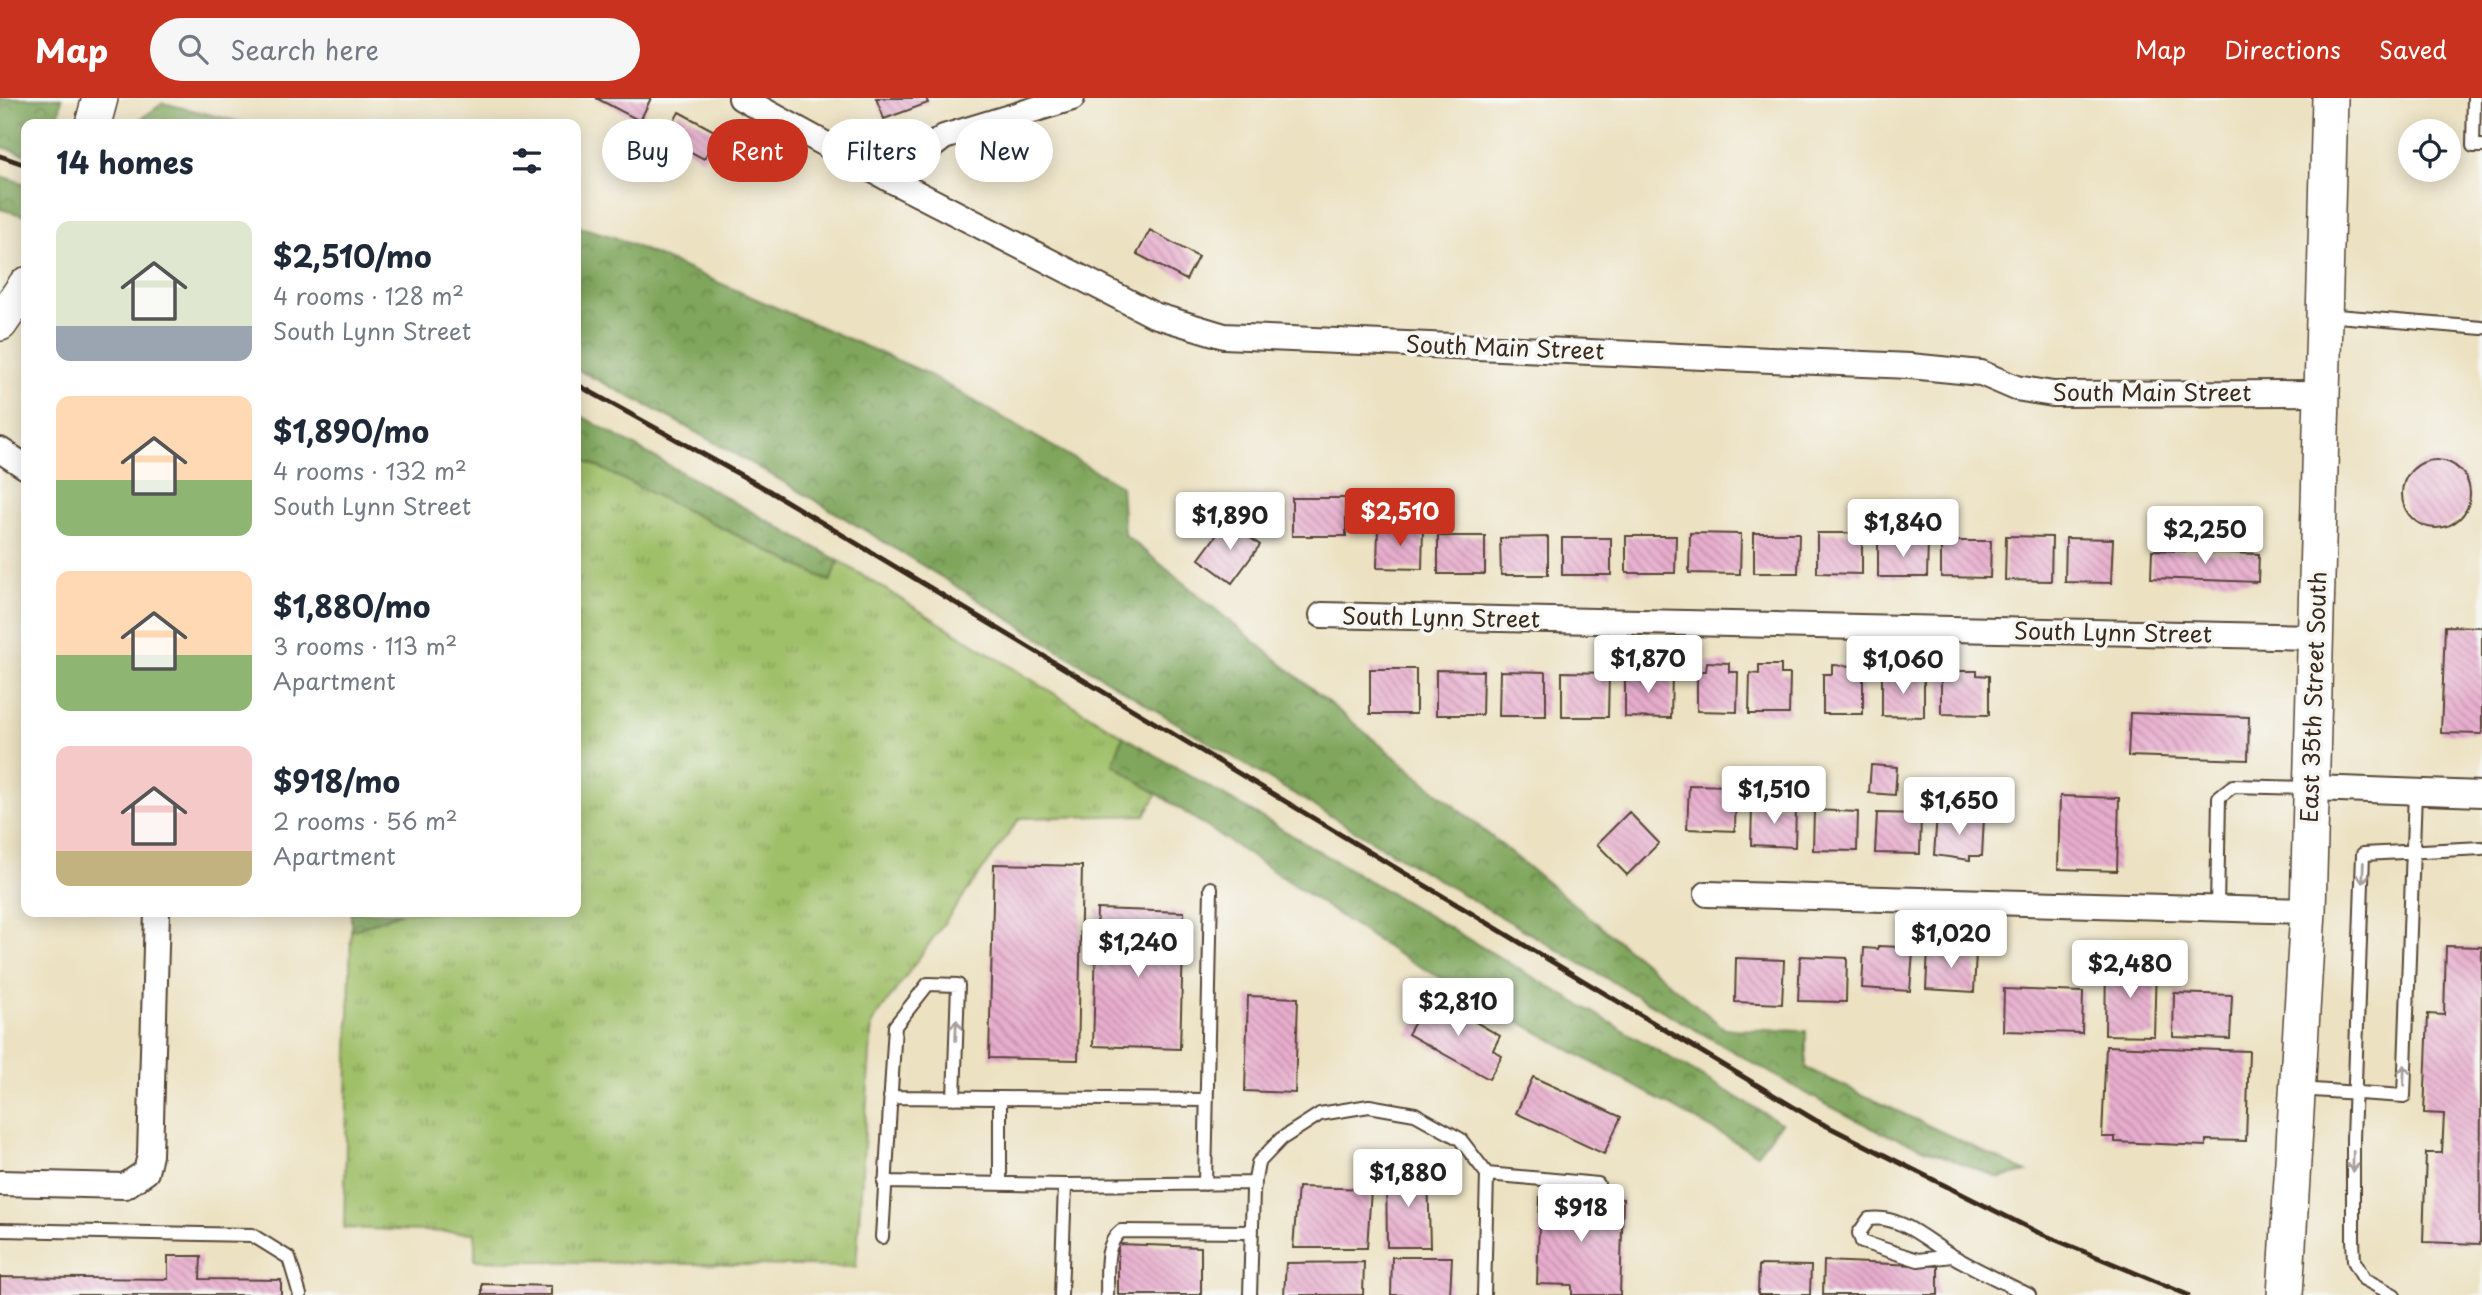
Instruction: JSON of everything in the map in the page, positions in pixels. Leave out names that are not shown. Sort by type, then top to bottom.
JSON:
[{"type":"main road","points":[[94,119],[100,98]]},
{"type":"main road","name":"East 35th Street South","points":[[2285,1295],[2308,911],[2330,98]]},
{"type":"main road","points":[[0,324],[21,292]]},
{"type":"street","name":"South Main Street","points":[[741,98],[822,142]]},
{"type":"street","points":[[941,139],[1073,98]]},
{"type":"street","name":"South Main Street","points":[[895,182],[1154,315],[1224,336],[1910,366],[1981,373],[2016,387],[2053,394],[2322,393]]},
{"type":"street","points":[[0,450],[21,464]]},
{"type":"street","name":"South Lynn Street","points":[[1322,615],[2316,637]]},
{"type":"street","points":[[2312,788],[2482,794]]},
{"type":"street","points":[[1707,894],[2308,911]]},
{"type":"street","points":[[0,1183],[125,1186],[146,1172],[150,1155],[157,917]]},
{"type":"lane","points":[[2474,98],[2473,146],[2482,146]]},
{"type":"lane","points":[[2325,316],[2482,328]]},
{"type":"lane","points":[[2217,908],[2219,797],[2223,791],[2234,786],[2312,788]]},
{"type":"lane","points":[[2298,1089],[2404,1096],[2415,792]]},
{"type":"lane","points":[[2394,1295],[2364,1279],[2354,1261],[2352,1208],[2363,854],[2482,848]]},
{"type":"lane","points":[[1205,1184],[1211,888]]},
{"type":"lane","points":[[882,1237],[895,1026],[928,984],[958,985],[954,1098]]},
{"type":"lane","points":[[890,1097],[1206,1100]]},
{"type":"lane","points":[[1000,1099],[1000,1184]]},
{"type":"lane","points":[[1251,1295],[1252,1232],[1258,1163],[1281,1139],[1320,1114],[1369,1106],[1415,1114],[1460,1139],[1487,1174],[1485,1295]]},
{"type":"lane","points":[[1487,1174],[1598,1184]]},
{"type":"lane","points":[[884,1182],[1065,1185],[1255,1183]]},
{"type":"lane","points":[[1061,1295],[1065,1185]]},
{"type":"lane","points":[[1952,1255],[1918,1260],[1862,1242],[1859,1233],[1861,1226],[1869,1219],[1881,1217],[1921,1234],[1952,1255],[2029,1295]]},
{"type":"lane","points":[[0,1230],[252,1235],[289,1258],[300,1295]]},
{"type":"lane","points":[[1107,1295],[1109,1249],[1112,1238],[1121,1231],[1252,1232]]},
{"type":"green space","points":[[0,98],[62,98],[58,119],[21,119],[21,153],[0,146]]},
{"type":"green space","points":[[163,103],[228,119],[141,119]]},
{"type":"green space","points":[[0,176],[21,182],[21,215],[0,209]]},
{"type":"green space","points":[[581,227],[614,237],[924,372],[1121,486],[1124,534],[1725,1029],[1806,1031],[1806,1068],[2027,1172],[2000,1178],[1876,1130],[1818,1100],[1301,798],[788,485],[581,372]]},
{"type":"green space","points":[[581,416],[839,561],[830,581],[581,458]]},
{"type":"green space","points":[[581,458],[829,581],[839,561],[1123,736],[1113,764],[1157,794],[1145,815],[1020,818],[872,1023],[856,1267],[475,1260],[475,1233],[344,1228],[351,931],[389,917],[581,917]]},
{"type":"green space","points":[[1123,736],[1781,1123],[1757,1154],[1394,952],[1113,764]]},
{"type":"green space","points":[[351,917],[389,917],[351,931]]},
{"type":"building","points":[[596,98],[651,98],[641,119]]},
{"type":"building","points":[[876,98],[926,98],[928,103],[884,119]]},
{"type":"building","points":[[679,112],[692,119],[675,119]]},
{"type":"building","points":[[693,120],[707,127],[707,153],[704,159],[693,153]]},
{"type":"building","points":[[1150,230],[1198,257],[1186,280],[1137,254]]},
{"type":"building","points":[[2443,460],[2464,475],[2470,487],[2468,507],[2460,518],[2443,528],[2429,528],[2412,518],[2404,507],[2402,487],[2412,470],[2423,462]]},
{"type":"building","points":[[1292,498],[1346,498],[1346,536],[1292,536]]},
{"type":"building","points":[[1227,521],[1260,545],[1232,583],[1199,559]]},
{"type":"building","points":[[1378,528],[1423,528],[1422,569],[1377,568]]},
{"type":"building","points":[[1690,533],[1741,534],[1740,574],[1689,573]]},
{"type":"building","points":[[1754,533],[1799,533],[1798,573],[1754,573]]},
{"type":"building","points":[[1817,533],[1862,533],[1862,574],[1817,573]]},
{"type":"building","points":[[1438,536],[1485,536],[1485,574],[1438,574]]},
{"type":"building","points":[[1626,536],[1676,536],[1675,573],[1626,573]]},
{"type":"building","points":[[2006,536],[2052,537],[2051,581],[2005,580]]},
{"type":"building","points":[[1548,537],[1548,575],[1501,575],[1500,538]]},
{"type":"building","points":[[1562,538],[1611,538],[1611,575],[1562,575]]},
{"type":"building","points":[[2066,538],[2113,539],[2111,583],[2065,582]]},
{"type":"building","points":[[1878,540],[1928,541],[1927,577],[1878,577]]},
{"type":"building","points":[[1941,541],[1991,541],[1990,578],[1941,577]]},
{"type":"building","points":[[2152,550],[2259,554],[2258,582],[2151,578]]},
{"type":"building","points":[[2445,626],[2482,627],[2482,734],[2441,733]]},
{"type":"building","points":[[1707,662],[1729,663],[1729,672],[1738,672],[1737,712],[1697,711],[1697,671],[1706,671]]},
{"type":"building","points":[[1759,665],[1781,665],[1781,674],[1790,674],[1789,714],[1749,714],[1750,673],[1759,674]]},
{"type":"building","points":[[1832,665],[1855,666],[1855,674],[1863,674],[1863,714],[1823,714],[1823,674],[1832,674]]},
{"type":"building","points":[[1370,669],[1416,669],[1416,714],[1370,714]]},
{"type":"building","points":[[1436,670],[1483,671],[1482,715],[1436,715]]},
{"type":"building","points":[[1500,671],[1546,672],[1546,716],[1499,716]]},
{"type":"building","points":[[1954,671],[1977,671],[1977,675],[1989,676],[1989,715],[1941,714],[1941,674],[1954,675]]},
{"type":"building","points":[[1562,672],[1609,673],[1608,717],[1562,717]]},
{"type":"building","points":[[1625,673],[1672,673],[1671,718],[1625,717]]},
{"type":"building","points":[[1882,676],[1924,676],[1924,717],[1882,716]]},
{"type":"building","points":[[2130,713],[2249,717],[2248,760],[2128,756]]},
{"type":"building","points":[[1871,765],[1897,767],[1895,795],[1869,793]]},
{"type":"building","points":[[1689,785],[1736,786],[1735,831],[1687,829]]},
{"type":"building","points":[[2060,796],[2119,798],[2117,871],[2058,869]]},
{"type":"building","points":[[1752,806],[1796,807],[1795,847],[1751,845]]},
{"type":"building","points":[[1814,810],[1858,812],[1857,851],[1813,850]]},
{"type":"building","points":[[1629,812],[1659,843],[1627,875],[1597,844]]},
{"type":"building","points":[[1877,813],[1921,814],[1920,854],[1875,853]]},
{"type":"building","points":[[1937,815],[1984,817],[1982,856],[1970,856],[1970,860],[1934,855]]},
{"type":"building","points":[[994,864],[1082,866],[1078,1060],[989,1058]]},
{"type":"building","points":[[1097,909],[1184,912],[1180,1049],[1093,1046]]},
{"type":"building","points":[[1878,946],[1900,947],[1900,951],[1913,952],[1910,991],[1862,988],[1864,948],[1878,949]]},
{"type":"building","points":[[2446,946],[2482,947],[2480,1244],[2423,1242],[2426,1153],[2442,1153],[2444,1114],[2424,1113],[2428,1014],[2444,1015]]},
{"type":"building","points":[[1942,947],[1976,952],[1974,992],[1926,989],[1928,949],[1942,950]]},
{"type":"building","points":[[1800,956],[1847,958],[1846,1002],[1798,1001]]},
{"type":"building","points":[[1736,958],[1784,960],[1782,1004],[1735,1002]]},
{"type":"building","points":[[2106,964],[2156,965],[2154,1036],[2105,1035]]},
{"type":"building","points":[[2004,989],[2083,992],[2082,1033],[2003,1031]]},
{"type":"building","points":[[2174,993],[2232,995],[2230,1039],[2173,1037]]},
{"type":"building","points":[[1248,996],[1298,998],[1295,1093],[1245,1091]]},
{"type":"building","points":[[1426,1003],[1439,1010],[1442,1003],[1500,1036],[1493,1050],[1502,1056],[1489,1079],[1408,1034]]},
{"type":"building","points":[[2106,1046],[2249,1051],[2246,1141],[2206,1140],[2206,1146],[2115,1142],[2115,1137],[2102,1137]]},
{"type":"building","points":[[1533,1077],[1621,1117],[1604,1154],[1516,1113]]},
{"type":"building","points":[[1386,1171],[1428,1172],[1430,1247],[1387,1247]]},
{"type":"building","points":[[1298,1187],[1371,1189],[1367,1248],[1293,1248]]},
{"type":"building","points":[[1540,1197],[1623,1199],[1620,1295],[1572,1295],[1572,1285],[1537,1284]]},
{"type":"building","points":[[1118,1244],[1201,1247],[1201,1295],[1118,1295]]},
{"type":"building","points":[[168,1256],[201,1256],[200,1279],[281,1280],[281,1295],[0,1295],[0,1277],[168,1279]]},
{"type":"building","points":[[1392,1257],[1452,1257],[1450,1295],[1391,1295]]},
{"type":"building","points":[[1824,1261],[1938,1266],[1938,1295],[1823,1295]]},
{"type":"building","points":[[1364,1262],[1363,1295],[1284,1295],[1286,1263]]},
{"type":"building","points":[[1759,1265],[1811,1266],[1810,1295],[1758,1295]]},
{"type":"building","points":[[482,1284],[551,1286],[551,1295],[482,1295]]},
{"type":"railway","points":[[0,156],[21,163]]},
{"type":"railway","points":[[581,387],[766,489],[1815,1120],[2037,1232],[2188,1295]]}]
